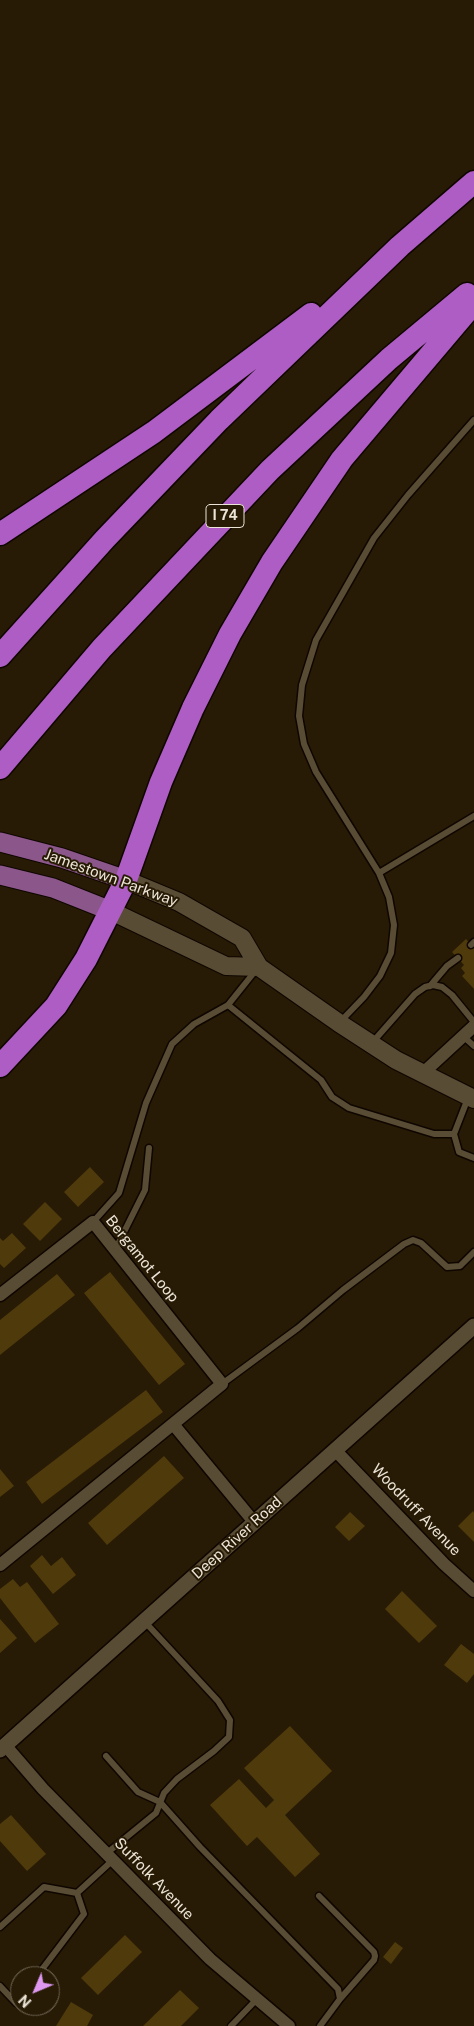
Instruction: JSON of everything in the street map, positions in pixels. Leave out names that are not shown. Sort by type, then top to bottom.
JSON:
[{"type":"highway","points":[[0,656],[161,479],[219,420],[400,246],[474,182]]},
{"type":"highway","points":[[0,534],[154,432],[400,246]]},
{"type":"highway","name":"I 74","points":[[0,768],[102,648],[270,470],[389,359],[474,289]]},
{"type":"highway","points":[[0,1066],[39,1027],[56,1006],[86,959],[126,880],[161,782],[193,708],[230,634],[272,562],[342,459],[474,303]]},
{"type":"main road","name":"Jamestown Parkway","points":[[1,842],[62,858],[126,880],[179,902],[242,938],[259,967],[339,1023],[422,1074],[471,1098]]},
{"type":"main road","name":"Jamestown Parkway","points":[[0,875],[53,888],[111,911],[226,966],[259,967]]},
{"type":"street","points":[[422,1074],[474,1026]]},
{"type":"street","name":"Bergamot Loop","points":[[0,1295],[93,1222],[222,1384]]},
{"type":"street","name":"Deep River Road","points":[[2,1748],[474,1326]]},
{"type":"street","points":[[0,1548],[4,1561],[222,1384]]},
{"type":"street","points":[[173,1424],[254,1522]]},
{"type":"street","name":"Woodruff Avenue","points":[[335,1450],[444,1564],[474,1591]]},
{"type":"street","name":"Suffolk Avenue","points":[[2,1748],[210,1959],[289,2026]]},
{"type":"lane","points":[[339,1023],[364,997],[380,976],[391,953],[394,925],[389,897],[379,873],[316,772],[304,744],[299,716],[302,685],[316,640],[374,538],[408,495],[474,420]]},
{"type":"lane","points":[[379,873],[474,816]]},
{"type":"lane","points":[[371,1044],[414,994],[430,986],[447,966],[458,958]]},
{"type":"lane","points":[[93,1222],[119,1193],[146,1102],[172,1044],[194,1024],[228,1005],[259,967]]},
{"type":"lane","points":[[430,986],[442,987],[474,1022]]},
{"type":"lane","points":[[228,1005],[321,1080],[332,1097],[349,1108],[434,1134],[454,1134]]},
{"type":"lane","points":[[463,1036],[474,1046]]},
{"type":"lane","points":[[471,1098],[454,1134],[459,1152],[474,1158]]},
{"type":"lane","points":[[115,1250],[145,1190],[149,1148]]},
{"type":"lane","points":[[222,1384],[298,1328],[343,1290],[413,1240],[421,1243],[447,1267],[460,1266],[474,1252]]},
{"type":"lane","points":[[78,1893],[110,1857],[156,1813],[164,1793],[177,1779],[214,1751],[229,1736],[230,1720],[218,1701],[144,1621]]},
{"type":"lane","points":[[106,1756],[138,1792],[160,1802],[200,1847],[338,1989],[340,1999]]},
{"type":"lane","points":[[0,1926],[44,1888],[78,1893]]},
{"type":"lane","points":[[45,1966],[84,1914],[78,1893]]},
{"type":"lane","points":[[319,1896],[374,1952],[375,1956],[374,1960],[340,1999],[320,2026]]},
{"type":"lane","points":[[0,1986],[10,1997]]},
{"type":"lane","points":[[231,2026],[257,1999]]},
{"type":"building","points":[[466,939],[474,948],[474,989],[462,976],[465,973],[461,968],[464,965],[452,952]]},
{"type":"building","points":[[90,1167],[104,1182],[78,1207],[64,1192]]},
{"type":"building","points":[[45,1202],[62,1219],[40,1241],[23,1224]]},
{"type":"building","points":[[12,1233],[26,1248],[4,1268],[0,1264],[0,1238],[3,1241]]},
{"type":"building","points":[[110,1272],[185,1364],[159,1385],[84,1293]]},
{"type":"building","points":[[57,1274],[75,1295],[0,1355],[0,1320]]},
{"type":"building","points":[[146,1390],[163,1412],[42,1504],[26,1482]]},
{"type":"building","points":[[164,1456],[184,1478],[107,1545],[88,1523]]},
{"type":"building","points":[[0,1469],[14,1486],[0,1497]]},
{"type":"building","points":[[473,1511],[474,1513],[474,1542],[458,1526]]},
{"type":"building","points":[[350,1512],[365,1526],[349,1541],[335,1527]]},
{"type":"building","points":[[42,1555],[51,1566],[62,1557],[76,1575],[53,1594],[30,1566]]},
{"type":"building","points":[[13,1579],[20,1587],[27,1582],[59,1624],[35,1643],[0,1598],[0,1589]]},
{"type":"building","points":[[402,1591],[437,1626],[419,1643],[385,1609]]},
{"type":"building","points":[[0,1619],[17,1638],[0,1653]]},
{"type":"building","points":[[461,1644],[474,1654],[474,1674],[467,1683],[444,1665]]},
{"type":"building","points":[[290,1726],[332,1771],[285,1815],[320,1854],[295,1877],[257,1837],[247,1846],[210,1805],[239,1779],[266,1808],[274,1800],[244,1768]]},
{"type":"building","points":[[11,1815],[46,1854],[27,1871],[0,1841],[0,1824]]},
{"type":"building","points":[[125,1935],[142,1952],[98,1995],[81,1978]]},
{"type":"building","points":[[395,1942],[403,1948],[391,1964],[383,1957]]},
{"type":"building","points":[[180,1990],[199,2008],[181,2026],[143,2026]]},
{"type":"building","points":[[71,2002],[93,2015],[87,2026],[56,2026]]}]
